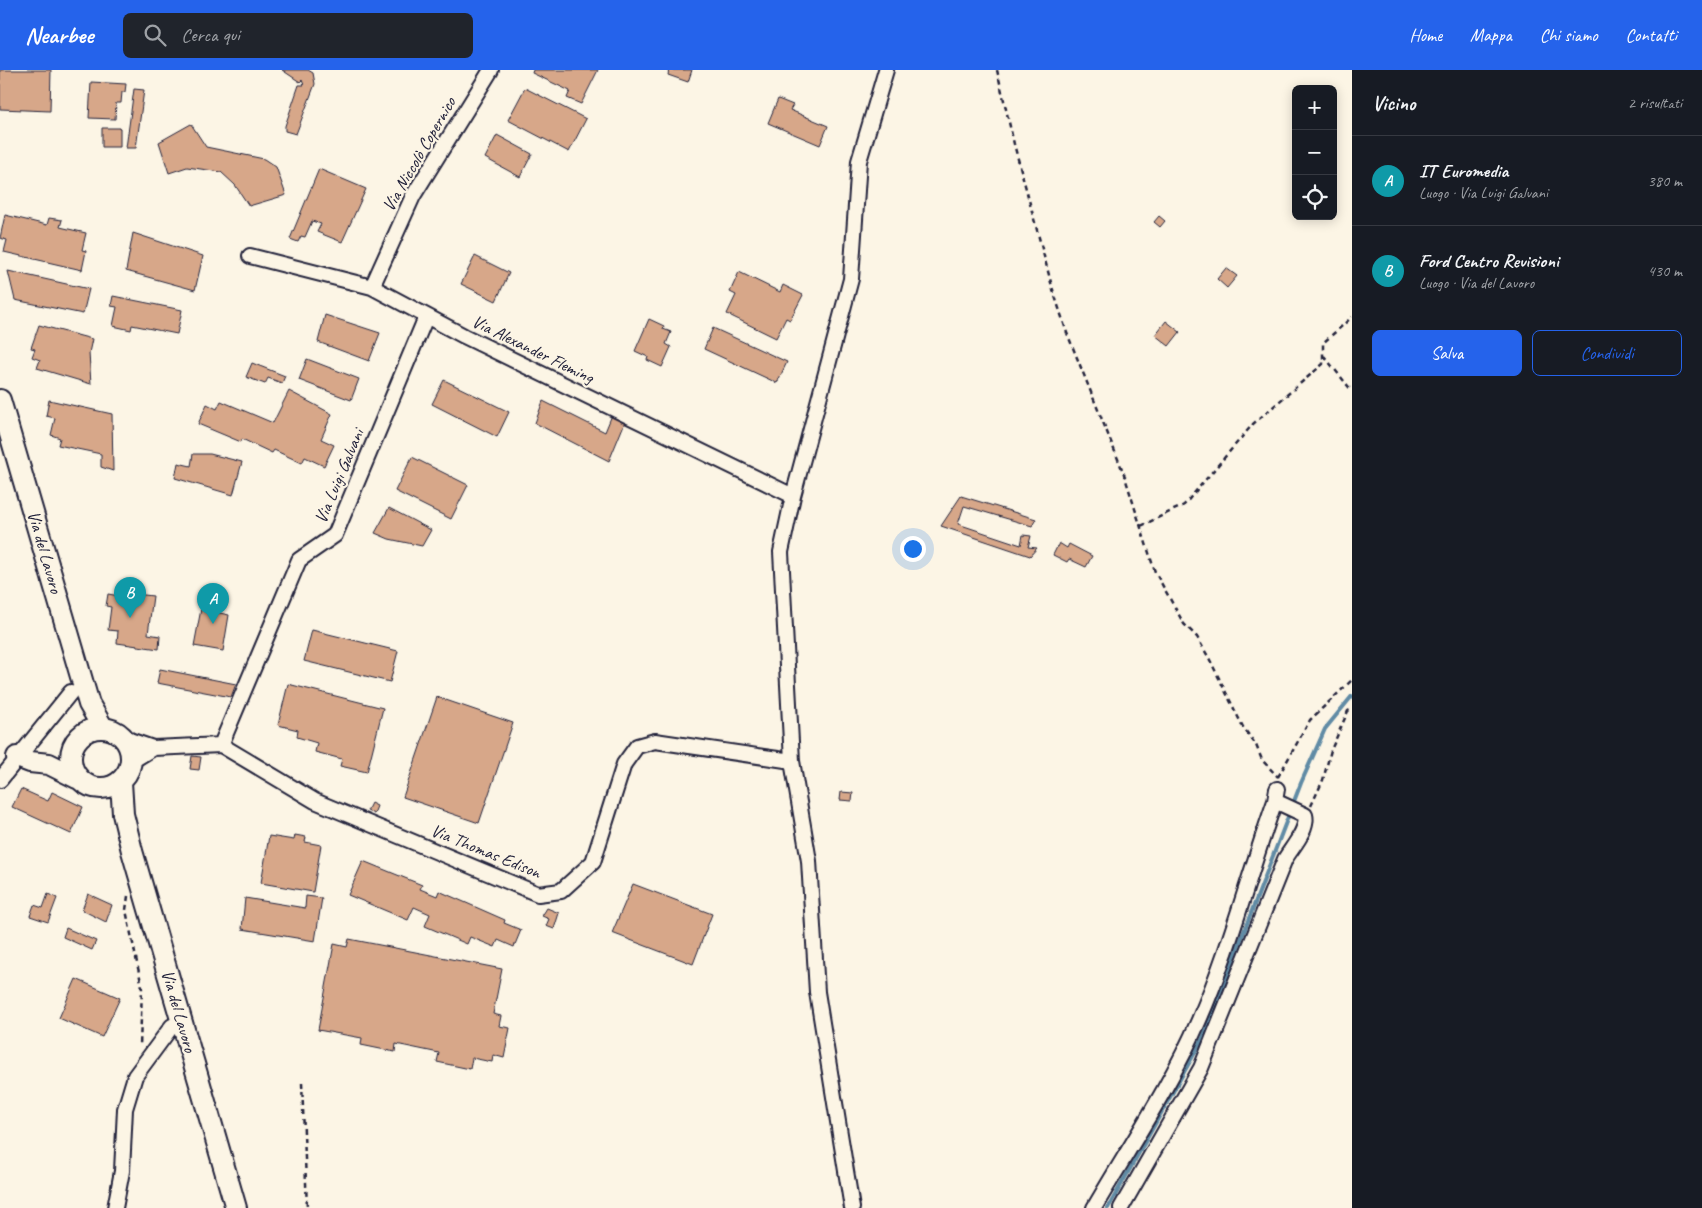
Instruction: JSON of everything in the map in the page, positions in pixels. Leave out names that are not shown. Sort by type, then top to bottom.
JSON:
[{"type":"main road","name":"Via del Lavoro","points":[[0,400],[89,704],[88,734]]},
{"type":"main road","points":[[115,731],[124,738],[130,749],[132,761],[128,772],[121,782],[110,788],[99,789],[87,786],[78,778],[49,764],[30,762],[17,757],[30,755],[48,756],[62,753],[88,734],[115,731]]},
{"type":"main road","points":[[78,778],[72,768],[70,756],[88,734]]},
{"type":"main road","points":[[121,782],[122,814]]},
{"type":"main road","points":[[99,789],[122,814]]},
{"type":"main road","name":"Via del Lavoro","points":[[122,814],[236,1208]]},
{"type":"street","name":"Via Niccolò Copernico","points":[[372,287],[413,196],[491,70]]},
{"type":"street","points":[[852,1208],[817,992],[808,861],[792,761],[781,552],[793,496],[851,279],[859,161],[886,70]]},
{"type":"street","name":"Via Alexander Fleming","points":[[250,256],[372,287],[426,316],[793,496]]},
{"type":"street","name":"Via Luigi Galvani","points":[[220,745],[299,560],[335,535],[426,316]]},
{"type":"street","points":[[0,780],[71,692]]},
{"type":"street","points":[[124,738],[153,748],[220,745]]},
{"type":"street","name":"Via Thomas Edison","points":[[220,745],[315,801],[538,894],[561,891],[593,862],[624,764],[637,746],[655,740],[792,761]]},
{"type":"street","points":[[132,761],[153,748]]},
{"type":"street","points":[[1094,1208],[1178,1065],[1200,1019],[1222,962],[1278,793],[1302,813],[1306,821],[1304,829],[1285,860],[1201,1068],[1121,1208]]},
{"type":"street","points":[[115,1208],[122,1171],[125,1109],[135,1076],[172,1026],[182,1022]]},
{"type":"path","points":[[997,70],[1016,153],[1053,290],[1067,333],[1124,474],[1155,572],[1168,599],[1210,660],[1244,727],[1256,746],[1278,793]]},
{"type":"path","points":[[1141,526],[1184,504],[1253,424],[1323,364],[1323,343],[1352,317]]},
{"type":"path","points":[[1323,355],[1352,391]]},
{"type":"path","points":[[1278,793],[1310,720],[1352,680]]},
{"type":"path","points":[[1302,813],[1313,803],[1323,780],[1331,750],[1348,711],[1352,709]]},
{"type":"path","points":[[142,884],[129,893],[126,910],[142,987],[140,1056],[143,1064]]},
{"type":"path","points":[[302,1083],[307,1208]]},
{"type":"building","points":[[0,70],[51,70],[50,111],[0,109]]},
{"type":"building","points":[[282,70],[308,70],[313,73],[315,84],[296,134],[285,131],[285,126],[299,85],[304,85],[302,80],[300,82]]},
{"type":"building","points":[[533,70],[598,70],[581,104],[567,98],[570,91],[532,73]]},
{"type":"building","points":[[669,70],[692,70],[688,82],[668,75]]},
{"type":"building","points":[[91,82],[126,84],[125,92],[122,92],[121,103],[116,103],[115,119],[89,118]]},
{"type":"building","points":[[525,88],[586,119],[569,152],[508,120]]},
{"type":"building","points":[[134,89],[144,90],[136,148],[126,148]]},
{"type":"building","points":[[778,99],[793,105],[790,110],[828,126],[820,145],[768,123]]},
{"type":"building","points":[[191,124],[206,147],[264,159],[276,167],[286,195],[249,206],[235,185],[221,172],[187,167],[169,173],[159,142]]},
{"type":"building","points":[[102,128],[120,128],[120,147],[102,147]]},
{"type":"building","points":[[497,135],[532,154],[520,177],[485,158]]},
{"type":"building","points":[[319,169],[366,189],[342,242],[317,232],[321,224],[312,221],[305,237],[301,236],[298,242],[290,239]]},
{"type":"building","points":[[5,215],[47,225],[49,218],[62,220],[60,227],[86,233],[82,250],[86,251],[82,270],[4,252],[7,240],[0,238]]},
{"type":"building","points":[[1159,216],[1165,221],[1160,227],[1154,222]]},
{"type":"building","points":[[133,233],[203,256],[195,290],[126,271]]},
{"type":"building","points":[[475,256],[509,273],[496,301],[461,284]]},
{"type":"building","points":[[1226,268],[1237,276],[1227,288],[1217,279]]},
{"type":"building","points":[[8,271],[89,289],[83,314],[15,300]]},
{"type":"building","points":[[739,272],[780,292],[783,285],[803,295],[790,320],[786,318],[776,338],[727,314],[736,295],[730,292]]},
{"type":"building","points":[[113,296],[182,310],[177,334],[132,325],[131,330],[113,326],[117,307],[111,306]]},
{"type":"building","points":[[325,315],[380,333],[369,361],[318,342]]},
{"type":"building","points":[[649,319],[664,326],[663,329],[671,332],[666,344],[671,347],[662,367],[647,360],[648,357],[635,351]]},
{"type":"building","points":[[1166,321],[1180,332],[1169,346],[1155,335]]},
{"type":"building","points":[[39,325],[92,339],[89,353],[91,384],[37,368],[40,360],[32,357],[35,349],[31,348]]},
{"type":"building","points":[[713,328],[787,362],[777,383],[704,349]]},
{"type":"building","points":[[307,359],[359,379],[351,400],[299,380]]},
{"type":"building","points":[[252,363],[285,376],[282,383],[268,378],[265,384],[246,377]]},
{"type":"building","points":[[444,380],[509,412],[497,437],[432,404]]},
{"type":"building","points":[[289,391],[332,414],[321,439],[334,445],[324,466],[305,457],[302,463],[274,450],[272,453],[242,439],[241,442],[198,424],[207,404],[217,409],[221,401],[273,423]]},
{"type":"building","points":[[49,400],[112,414],[113,471],[101,467],[101,454],[58,445],[60,438],[51,435],[55,418],[46,416]]},
{"type":"building","points":[[543,401],[605,432],[612,415],[625,422],[609,461],[535,423]]},
{"type":"building","points":[[193,454],[210,454],[242,462],[233,495],[175,478],[178,463],[191,466]]},
{"type":"building","points":[[412,457],[468,485],[451,519],[395,491]]},
{"type":"building","points":[[961,496],[1036,519],[1032,526],[964,506],[958,524],[1021,545],[1023,535],[1031,536],[1028,547],[1037,548],[1030,556],[941,526]]},
{"type":"building","points":[[389,508],[431,530],[422,546],[389,539],[375,533]]},
{"type":"building","points":[[1059,543],[1067,548],[1069,544],[1092,556],[1086,567],[1069,559],[1067,562],[1053,555]]},
{"type":"building","points":[[126,593],[153,596],[148,634],[160,636],[159,649],[117,643],[118,631],[108,630],[111,607],[106,606],[108,594],[125,597]]},
{"type":"building","points":[[201,609],[229,615],[223,651],[194,646]]},
{"type":"building","points":[[312,630],[398,651],[390,682],[304,661]]},
{"type":"building","points":[[160,669],[236,684],[231,697],[157,683]]},
{"type":"building","points":[[288,684],[383,708],[367,772],[340,766],[342,759],[315,752],[317,743],[297,737],[298,730],[278,725]]},
{"type":"building","points":[[437,697],[513,723],[479,823],[403,797]]},
{"type":"building","points":[[192,756],[201,757],[199,770],[190,769]]},
{"type":"building","points":[[21,789],[48,801],[52,792],[83,807],[71,834],[12,807]]},
{"type":"building","points":[[841,792],[853,793],[852,801],[840,800]]},
{"type":"building","points":[[371,803],[377,806],[374,814],[367,811]]},
{"type":"building","points":[[295,835],[306,837],[305,842],[321,845],[313,892],[261,883],[269,836],[294,840]]},
{"type":"building","points":[[363,861],[422,885],[420,889],[437,896],[439,891],[505,920],[504,923],[521,930],[514,947],[498,940],[495,947],[470,937],[467,944],[425,926],[430,914],[414,907],[408,920],[348,895]]},
{"type":"building","points":[[633,884],[712,914],[693,964],[612,933]]},
{"type":"building","points":[[48,894],[57,898],[48,922],[30,916],[34,905],[43,908]]},
{"type":"building","points":[[88,894],[112,905],[106,922],[82,910]]},
{"type":"building","points":[[306,896],[322,898],[315,941],[242,929],[245,898],[305,908]]},
{"type":"building","points":[[547,908],[559,913],[554,929],[546,926],[549,919],[542,916]]},
{"type":"building","points":[[66,928],[96,941],[92,950],[63,937]]},
{"type":"building","points":[[349,939],[502,969],[493,1014],[501,1016],[499,1026],[510,1028],[504,1058],[493,1055],[492,1062],[472,1058],[470,1069],[437,1062],[439,1053],[396,1044],[395,1052],[361,1045],[362,1038],[318,1030],[334,944],[347,947]]},
{"type":"building","points":[[76,979],[120,998],[102,1037],[59,1018]]},
{"type":"waterway","points":[[1108,1208],[1203,1038],[1301,783],[1325,729],[1352,696]]},
{"type":"place","name":"Ford Centro Revisioni","points":[[130,618]]},
{"type":"place","name":"IT Euromedia","points":[[213,624]]}]
